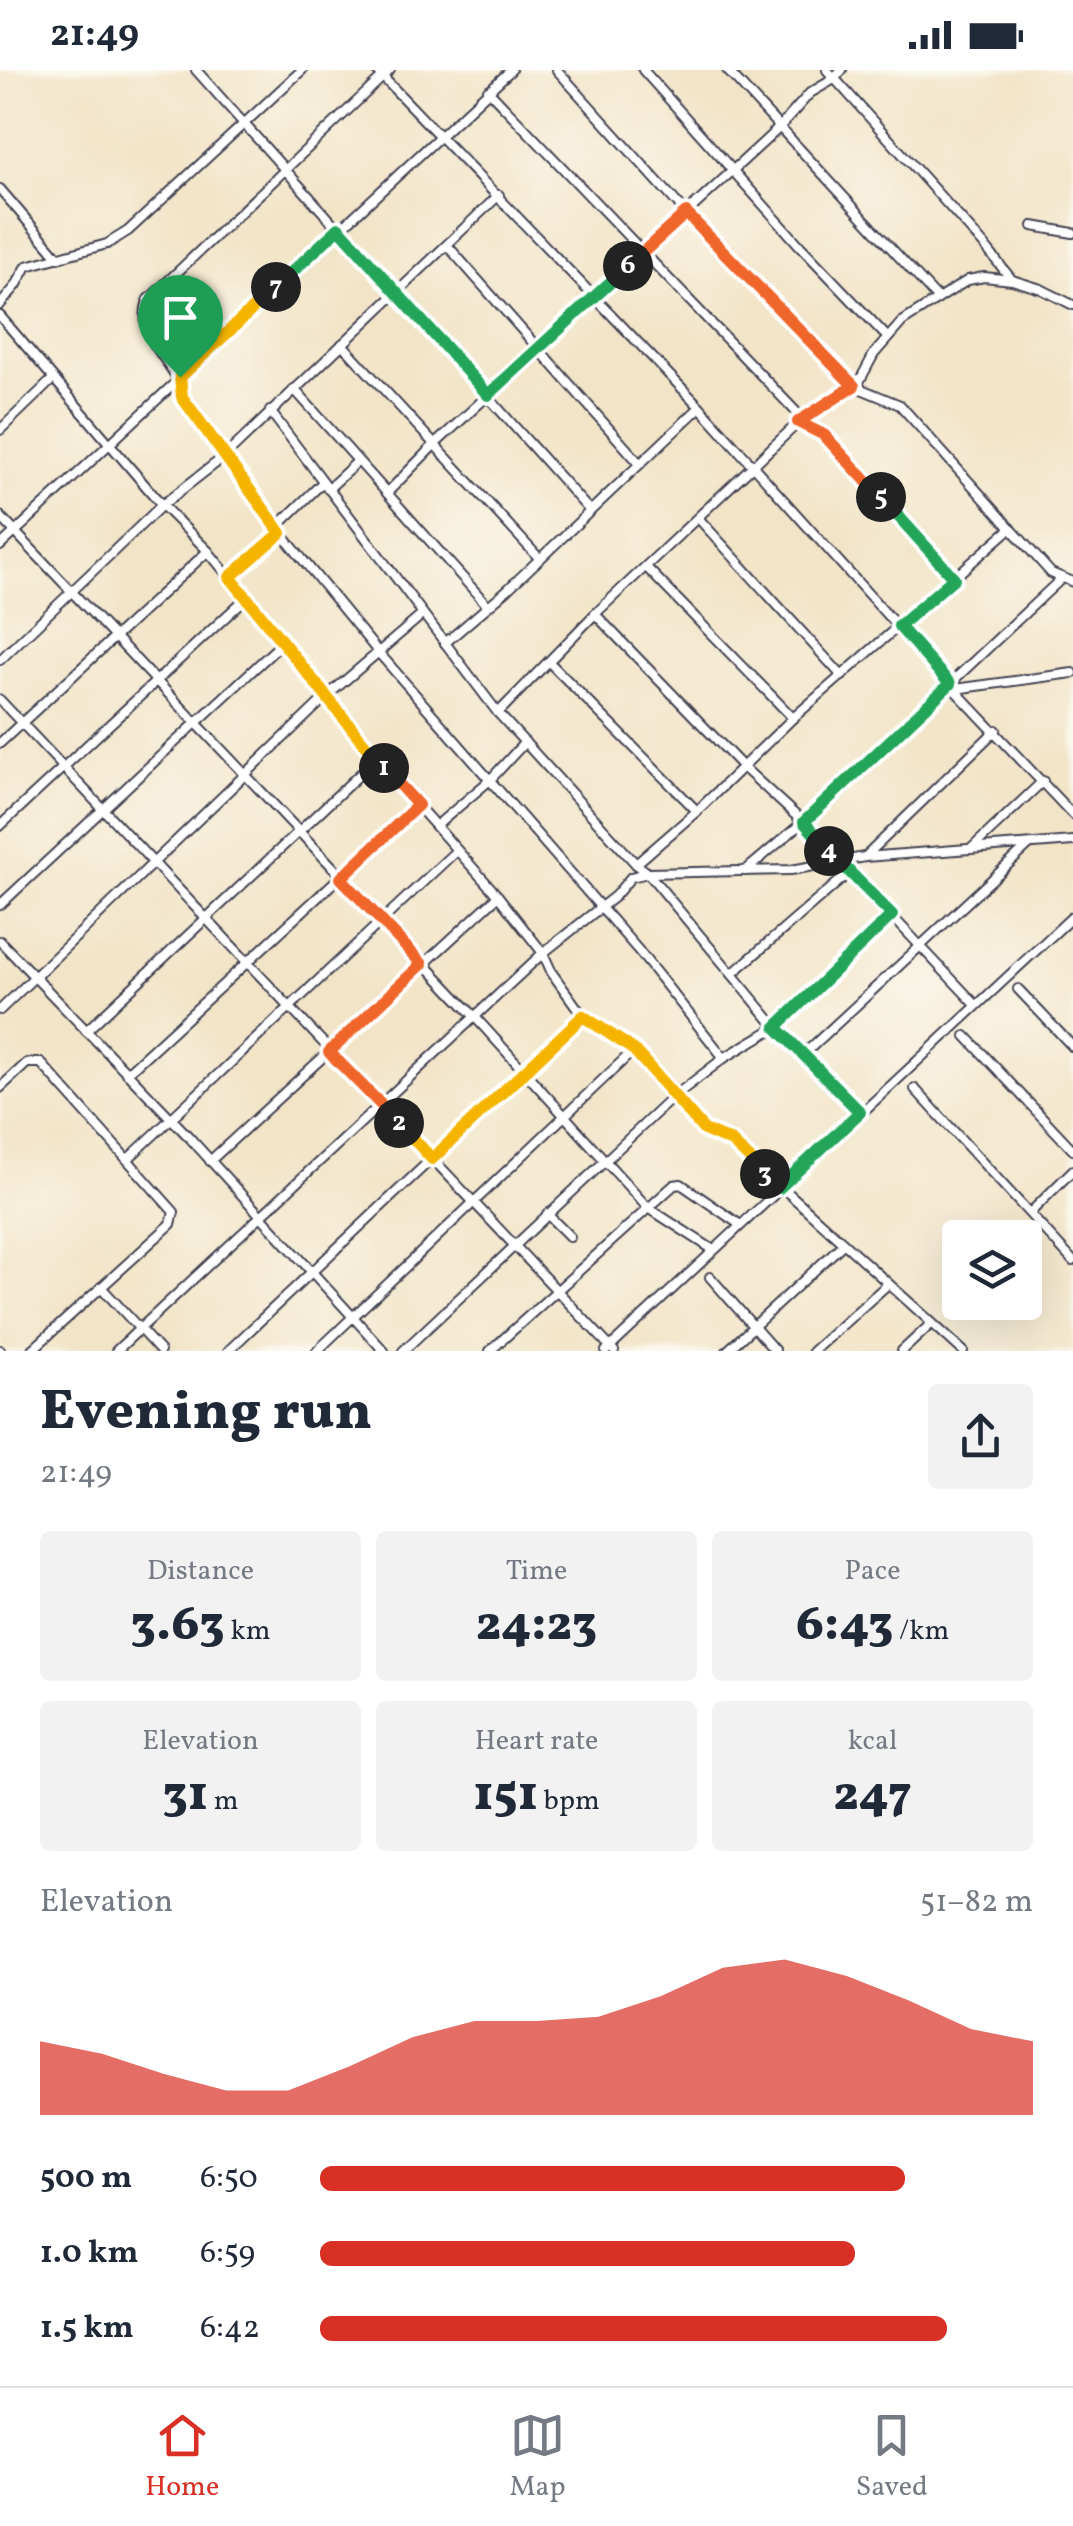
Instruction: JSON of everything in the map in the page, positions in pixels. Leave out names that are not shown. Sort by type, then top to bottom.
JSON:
[{"type":"street","points":[[196,70],[590,511]]},
{"type":"street","points":[[204,80],[215,70]]},
{"type":"street","points":[[0,304],[27,266],[107,244],[128,231],[302,70]]},
{"type":"street","points":[[0,546],[511,70]]},
{"type":"street","points":[[556,70],[686,213],[854,386],[900,405],[1051,572],[1073,582]]},
{"type":"street","points":[[643,70],[888,338]]},
{"type":"street","points":[[727,70],[938,300]]},
{"type":"street","points":[[826,70],[1012,280]]},
{"type":"street","points":[[387,493],[434,445],[780,127],[810,92],[842,70]]},
{"type":"street","points":[[724,1058],[600,906],[378,652],[279,530],[182,397],[180,377],[149,340],[145,304],[383,72],[592,298],[754,465],[1073,815]]},
{"type":"street","points":[[488,90],[800,421],[824,435],[954,578]]},
{"type":"street","points":[[0,189],[59,258]]},
{"type":"street","points":[[0,660],[162,504],[225,456],[499,195]]},
{"type":"street","points":[[1033,226],[1073,233]]},
{"type":"street","points":[[447,245],[640,464]]},
{"type":"street","points":[[498,713],[596,614],[800,421],[854,386],[902,322],[973,278],[1012,280],[1073,305]]},
{"type":"street","points":[[0,316],[162,504],[208,551],[376,759],[498,896],[544,954],[552,973],[583,1016],[634,1050],[672,1098],[704,1130],[732,1142],[963,1351]]},
{"type":"street","points":[[342,344],[540,558]]},
{"type":"street","points":[[0,430],[53,379]]},
{"type":"street","points":[[294,389],[488,606]]},
{"type":"street","points":[[444,642],[488,606],[700,407]]},
{"type":"street","points":[[270,410],[498,713],[648,873],[776,1027],[860,1112]]},
{"type":"street","points":[[230,577],[326,486],[357,462]]},
{"type":"street","points":[[0,516],[475,1017],[647,1207],[712,1249]]},
{"type":"street","points":[[699,519],[842,676]]},
{"type":"street","points":[[636,864],[793,718],[1011,528]]},
{"type":"street","points":[[0,743],[208,551]]},
{"type":"street","points":[[646,567],[793,718]]},
{"type":"street","points":[[743,873],[953,687],[1060,578]]},
{"type":"street","points":[[0,826],[246,597]]},
{"type":"street","points":[[596,614],[743,767],[804,822],[976,1005]]},
{"type":"street","points":[[0,1010],[327,696],[422,616]]},
{"type":"street","points":[[0,905],[282,644]]},
{"type":"street","points":[[549,662],[697,811]]},
{"type":"street","points":[[953,687],[1073,672]]},
{"type":"street","points":[[0,700],[329,1052],[558,1289],[610,1350],[712,1249],[1073,916]]},
{"type":"street","points":[[865,858],[996,730]]},
{"type":"street","points":[[436,826],[490,780],[524,742]]},
{"type":"street","points":[[86,1031],[376,759]]},
{"type":"street","points":[[971,849],[1042,781]]},
{"type":"street","points":[[126,1073],[418,805]]},
{"type":"street","points":[[116,1351],[544,954],[616,896],[631,877],[648,873],[743,873],[865,858],[1073,841]]},
{"type":"street","points":[[804,1054],[1029,845]]},
{"type":"street","points":[[128,1159],[458,850]]},
{"type":"street","points":[[732,974],[850,872]]},
{"type":"street","points":[[210,1161],[498,896]]},
{"type":"street","points":[[403,1351],[672,1098],[724,1058],[776,1027],[892,915]]},
{"type":"street","points":[[0,941],[170,1118],[384,1351]]},
{"type":"street","points":[[1018,989],[1073,1047]]},
{"type":"street","points":[[228,1351],[583,1016]]},
{"type":"street","points":[[966,1036],[1073,1150]]},
{"type":"street","points":[[317,1351],[634,1050]]},
{"type":"street","points":[[0,1088],[27,1064],[41,1064],[174,1212],[171,1224],[32,1351]]},
{"type":"street","points":[[916,1089],[1073,1261]]},
{"type":"street","points":[[1030,1213],[1073,1170]]},
{"type":"street","points":[[490,1351],[666,1189],[680,1184],[739,1224]]},
{"type":"street","points":[[547,1214],[570,1237]]},
{"type":"street","points":[[728,1351],[843,1244]]},
{"type":"street","points":[[710,1277],[775,1351]]},
{"type":"street","points":[[814,1351],[888,1284]]},
{"type":"street","points":[[101,1287],[160,1351]]},
{"type":"street","points":[[902,1351],[932,1323]]},
{"type":"route","points":[[686,213],[854,386],[798,422],[824,435],[954,578],[899,626],[950,684],[804,822],[892,915],[776,1027],[860,1112],[779,1188],[732,1142],[704,1130],[672,1098],[634,1050],[583,1016],[432,1159],[329,1052],[422,964],[341,878],[418,805],[376,759],[230,577],[281,533],[182,397],[180,377],[339,228],[488,395],[686,213]]}]
